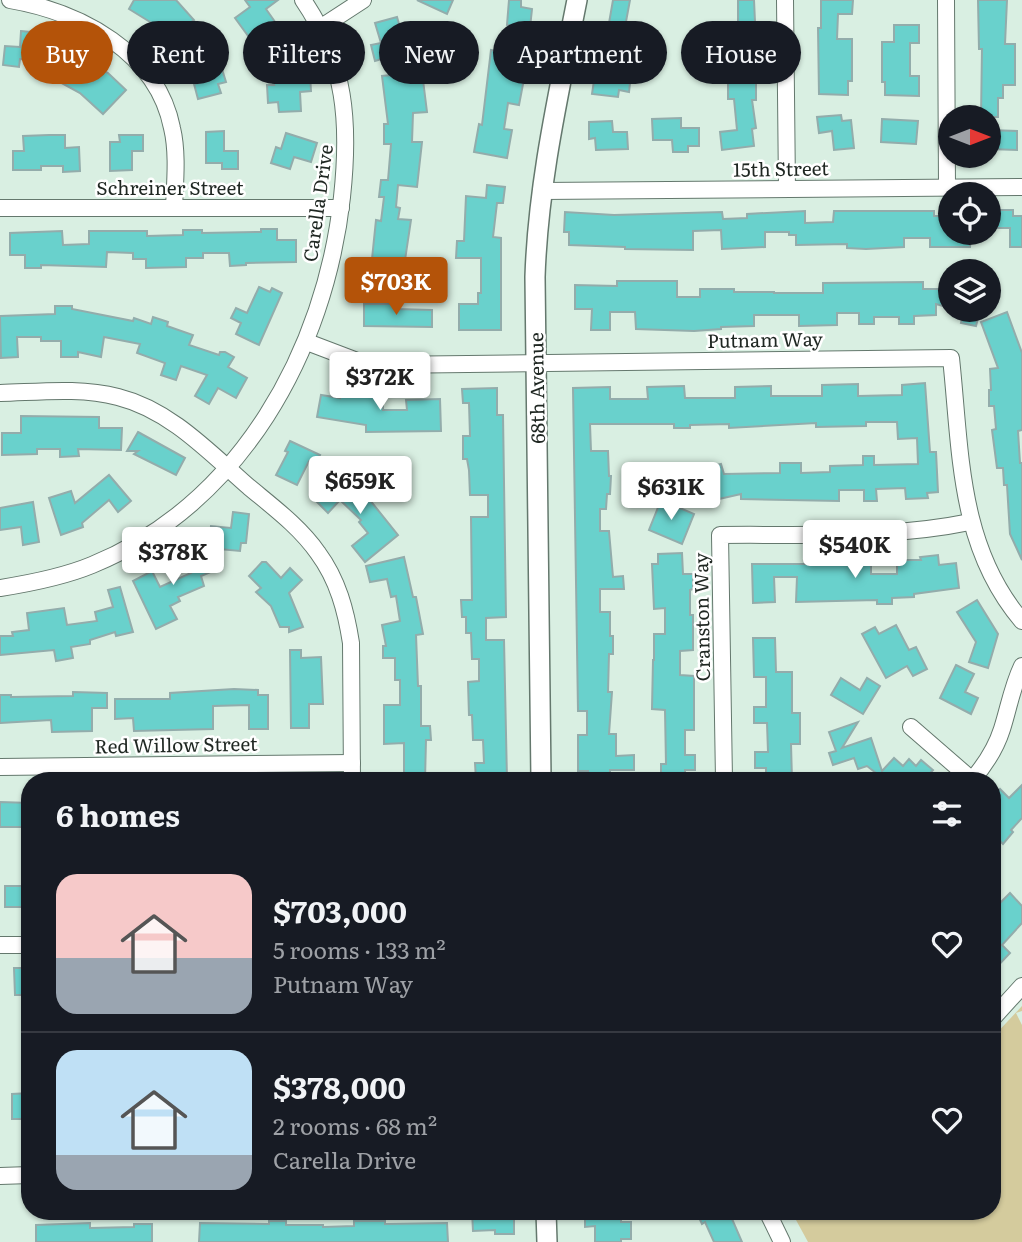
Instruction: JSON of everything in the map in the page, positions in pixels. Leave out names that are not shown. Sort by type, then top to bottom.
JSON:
[{"type":"street","points":[[10,0],[32,4],[81,22],[109,38],[145,70],[158,89],[172,128],[175,146],[174,208]]},
{"type":"street","name":"Carella Drive","points":[[303,0],[316,21]]},
{"type":"street","points":[[331,21],[363,0]]},
{"type":"street","name":"68th Avenue","points":[[541,772],[535,277],[541,191],[577,0]]},
{"type":"street","points":[[785,0],[787,189]]},
{"type":"street","points":[[946,0],[947,182]]},
{"type":"street","name":"Carella Drive","points":[[0,587],[63,575],[120,552],[146,538],[176,517],[228,468],[270,412],[307,342],[333,254],[341,208],[347,138],[345,106],[339,84]]},
{"type":"street","name":"15th Street","points":[[541,191],[938,187]]},
{"type":"street","name":"15th Street","points":[[1001,187],[1022,187]]},
{"type":"street","name":"Schreiner Street","points":[[0,208],[341,208]]},
{"type":"street","name":"Putnam Way","points":[[307,342],[357,361],[383,365],[951,358],[970,522],[983,560],[996,585],[1022,621]]},
{"type":"street","points":[[0,393],[83,391],[119,397],[161,415],[179,426],[303,535],[319,554],[342,598],[351,643],[352,772]]},
{"type":"street","name":"Cranston Way","points":[[724,772],[720,535],[894,534],[970,522]]},
{"type":"street","points":[[978,772],[993,750],[1002,729],[1022,666]]},
{"type":"street","points":[[912,727],[963,772]]},
{"type":"street","name":"Red Willow Street","points":[[0,767],[352,763]]},
{"type":"street","points":[[0,945],[21,945]]},
{"type":"street","points":[[1001,1009],[1022,986]]},
{"type":"street","points":[[0,1176],[21,1175]]},
{"type":"street","points":[[546,1220],[547,1242]]},
{"type":"street","points":[[773,1220],[782,1242]]},
{"type":"shaded area","points":[[1022,1006],[1022,1011],[1016,1013],[1022,1025],[1022,1242],[808,1242],[796,1220],[1001,1220],[1001,1028]]},
{"type":"building","points":[[134,0],[176,0],[194,20],[149,21],[129,9]]},
{"type":"building","points":[[245,0],[278,0],[266,9],[274,21],[243,21],[243,29],[235,18],[250,7]]},
{"type":"building","points":[[417,0],[453,0],[447,14]]},
{"type":"building","points":[[509,0],[521,0],[521,7],[532,9],[531,21],[507,21]]},
{"type":"building","points":[[613,0],[630,0],[626,21],[609,21]]},
{"type":"building","points":[[738,0],[754,0],[755,21],[738,21]]},
{"type":"building","points":[[821,0],[853,0],[852,14],[838,14],[837,39],[852,39],[852,81],[848,81],[848,95],[819,94],[818,28],[821,28]]},
{"type":"building","points":[[978,0],[1007,0],[1005,44],[1015,44],[1015,85],[1003,85],[1003,98],[998,98],[998,105],[981,105],[982,49],[979,49]]},
{"type":"building","points":[[397,17],[398,21],[382,21]]},
{"type":"building","points":[[894,25],[919,25],[919,43],[910,43],[910,76],[919,76],[919,96],[885,95],[885,82],[882,82],[882,42],[894,42]]},
{"type":"building","points":[[21,31],[19,67],[3,65],[5,46],[20,47]]},
{"type":"building","points":[[379,43],[379,60],[375,61],[371,45]]},
{"type":"building","points":[[491,50],[493,84],[523,84],[519,105],[508,103],[504,129],[512,130],[507,158],[474,152],[479,124],[482,125]]},
{"type":"building","points":[[113,78],[126,90],[103,114],[80,93],[64,84],[113,84]]},
{"type":"building","points":[[194,84],[218,84],[221,93],[198,99]]},
{"type":"building","points":[[311,84],[311,91],[300,92],[301,111],[279,112],[278,102],[268,103],[267,85]]},
{"type":"building","points":[[383,84],[424,84],[427,112],[413,113],[412,142],[422,142],[417,187],[398,185],[398,219],[411,220],[402,280],[366,276],[368,259],[372,259],[376,220],[381,221],[384,197],[379,197],[381,180],[388,180],[391,144],[384,144],[384,124],[388,124]]},
{"type":"building","points":[[594,84],[630,84],[629,92],[619,90],[618,97],[592,94]]},
{"type":"building","points":[[728,84],[756,84],[756,100],[752,100],[756,128],[752,129],[754,146],[722,150],[720,132],[737,130],[734,99],[728,99]]},
{"type":"building","points":[[841,115],[842,121],[851,120],[854,148],[834,150],[832,131],[819,133],[817,117]]},
{"type":"building","points":[[681,118],[681,128],[699,128],[699,146],[688,146],[688,152],[673,152],[672,140],[653,140],[652,119]]},
{"type":"building","points":[[882,119],[918,121],[916,144],[881,142]]},
{"type":"building","points":[[612,121],[613,132],[627,132],[628,149],[596,150],[595,138],[589,139],[589,122]]},
{"type":"building","points":[[1001,130],[1017,131],[1017,150],[1001,149]]},
{"type":"building","points":[[224,131],[224,151],[238,151],[238,169],[222,169],[222,163],[206,163],[206,132]]},
{"type":"building","points":[[286,133],[317,143],[311,162],[294,157],[290,169],[271,163],[276,147],[281,149]]},
{"type":"building","points":[[65,135],[65,148],[79,147],[80,171],[63,172],[63,166],[41,166],[41,170],[13,170],[13,151],[24,151],[23,136]]},
{"type":"building","points":[[119,135],[143,135],[143,151],[132,151],[132,170],[110,171],[110,142],[120,142]]},
{"type":"building","points":[[487,185],[505,187],[503,203],[497,203],[493,237],[501,238],[501,330],[459,330],[459,304],[478,304],[478,293],[481,293],[481,258],[456,258],[457,241],[464,241],[466,196],[486,198]]},
{"type":"building","points":[[1001,210],[1013,210],[1013,216],[1022,216],[1022,247],[1010,247],[1010,228],[1001,228]]},
{"type":"building","points":[[805,211],[805,223],[833,222],[834,211],[934,211],[934,216],[938,216],[938,245],[970,247],[930,247],[930,238],[904,238],[904,247],[866,249],[847,248],[847,244],[796,245],[796,235],[789,235],[789,232],[765,232],[765,247],[722,249],[721,230],[693,231],[693,250],[625,249],[569,245],[569,232],[564,232],[565,212],[614,215],[722,212],[723,219],[747,218],[747,214]]},
{"type":"building","points":[[261,229],[277,229],[277,240],[296,240],[296,262],[230,266],[229,253],[203,253],[203,258],[186,258],[186,267],[146,268],[146,259],[133,259],[133,253],[107,252],[106,267],[41,265],[41,268],[25,268],[25,255],[10,255],[10,233],[62,231],[63,245],[89,244],[89,231],[147,231],[147,236],[183,235],[183,230],[202,230],[202,233],[261,232]]},
{"type":"building","points":[[617,281],[677,281],[677,297],[700,297],[700,289],[823,293],[823,283],[923,282],[923,289],[938,289],[938,305],[936,315],[914,316],[914,324],[899,324],[899,317],[874,317],[874,324],[859,324],[859,313],[837,313],[837,325],[799,326],[799,315],[754,315],[754,326],[694,331],[636,329],[635,312],[610,312],[610,330],[591,330],[592,309],[575,309],[575,285],[617,286]]},
{"type":"building","points":[[259,287],[270,292],[272,288],[282,293],[259,345],[236,334],[241,323],[231,318],[236,308],[247,313]]},
{"type":"building","points":[[364,304],[396,304],[396,309],[432,310],[432,327],[364,326]]},
{"type":"building","points":[[55,306],[72,306],[72,309],[133,321],[134,318],[151,324],[153,317],[168,322],[167,326],[193,335],[189,345],[219,355],[220,352],[225,352],[234,357],[228,367],[247,378],[236,398],[218,388],[209,404],[195,396],[207,375],[181,366],[176,380],[161,375],[165,363],[137,353],[140,344],[104,337],[101,357],[78,352],[78,357],[61,357],[61,341],[41,341],[41,337],[17,337],[18,357],[1,358],[0,316],[55,314]]},
{"type":"building","points":[[1007,312],[1022,353],[1022,430],[1018,431],[1022,463],[1022,560],[1010,534],[1007,485],[1004,485],[1003,468],[997,468],[992,430],[996,429],[994,406],[989,406],[989,390],[990,369],[998,368],[981,322],[1001,322],[1001,314]]},
{"type":"building","points":[[961,322],[977,322],[976,326]]},
{"type":"building","points":[[343,383],[359,386],[359,390],[383,390],[383,410],[407,410],[406,400],[440,399],[441,431],[366,432],[366,425],[317,417],[321,395],[340,398]]},
{"type":"building","points":[[925,383],[930,452],[936,452],[938,492],[927,493],[928,498],[906,499],[905,488],[876,489],[877,501],[864,501],[864,490],[839,490],[839,501],[741,499],[741,494],[697,504],[690,471],[721,464],[724,474],[780,473],[780,463],[801,463],[801,473],[830,472],[830,466],[863,465],[863,456],[874,456],[874,465],[918,464],[917,438],[898,439],[897,422],[866,422],[866,426],[816,427],[816,423],[729,428],[729,424],[674,428],[674,424],[590,424],[591,451],[608,451],[610,494],[607,494],[606,509],[600,509],[600,531],[609,531],[613,577],[623,576],[624,589],[600,589],[600,612],[610,612],[610,636],[613,636],[613,654],[609,654],[608,692],[612,692],[609,734],[616,734],[616,756],[634,755],[634,770],[578,771],[578,735],[587,735],[587,711],[578,711],[573,388],[610,387],[610,399],[648,399],[647,387],[684,386],[685,398],[735,398],[735,387],[771,386],[771,396],[822,396],[822,385],[858,384],[858,396],[902,395],[902,385]]},
{"type":"building","points":[[497,388],[497,415],[503,415],[506,617],[486,618],[486,640],[504,640],[507,772],[476,772],[475,763],[484,763],[483,740],[473,740],[468,682],[479,681],[479,659],[472,659],[471,633],[466,633],[466,617],[462,617],[461,600],[472,600],[471,517],[488,517],[488,495],[470,495],[467,459],[463,459],[463,436],[470,436],[469,403],[463,403],[462,389]]},
{"type":"building","points":[[21,416],[99,417],[99,428],[122,428],[121,450],[78,449],[79,456],[60,457],[60,449],[37,449],[37,454],[2,455],[2,433],[21,433]]},
{"type":"building","points":[[138,432],[185,458],[176,475],[134,454],[138,451],[127,451]]},
{"type":"building","points":[[290,441],[320,455],[315,464],[309,461],[297,485],[276,475],[288,452],[285,451]]},
{"type":"building","points":[[343,474],[365,494],[398,535],[365,562],[352,546],[368,533],[359,522],[361,520],[340,500],[328,513],[317,502]]},
{"type":"building","points":[[109,475],[131,501],[118,512],[109,500],[82,523],[83,527],[61,535],[49,498],[71,491],[75,503]]},
{"type":"building","points":[[661,500],[694,514],[682,544],[649,530]]},
{"type":"building","points":[[33,502],[39,542],[23,545],[21,527],[0,530],[0,508]]},
{"type":"building","points":[[233,512],[249,514],[246,543],[241,543],[240,551],[209,548],[211,526],[231,528]]},
{"type":"building","points":[[202,544],[213,571],[201,576],[204,586],[178,597],[180,601],[170,606],[177,619],[156,629],[133,581],[152,571],[160,587],[191,573],[182,553]]},
{"type":"building","points":[[682,553],[683,574],[693,574],[690,615],[693,615],[693,650],[680,651],[680,675],[694,676],[694,730],[685,730],[685,755],[695,755],[695,770],[685,772],[661,772],[661,764],[666,764],[665,710],[652,709],[654,634],[665,634],[665,608],[654,609],[652,564],[658,564],[658,554]]},
{"type":"building","points":[[938,555],[939,565],[956,563],[959,588],[914,594],[914,597],[892,598],[892,604],[877,604],[877,600],[796,602],[797,577],[774,577],[775,602],[753,603],[752,564],[871,561],[871,574],[897,574],[897,560],[921,560],[920,557]]},
{"type":"building","points":[[404,557],[413,597],[416,597],[423,634],[416,635],[418,686],[421,686],[421,726],[430,726],[431,740],[426,740],[425,772],[404,772],[404,743],[384,744],[384,705],[400,705],[400,680],[395,680],[395,658],[383,658],[383,646],[386,646],[382,625],[400,621],[396,596],[391,597],[387,579],[370,582],[366,566]]},
{"type":"building","points":[[262,562],[266,562],[281,578],[290,568],[302,580],[289,593],[303,627],[289,632],[289,627],[280,627],[271,606],[256,592],[261,588],[249,576]]},
{"type":"building","points":[[120,587],[133,632],[116,636],[115,632],[90,640],[90,644],[71,647],[73,658],[56,661],[54,650],[0,655],[0,636],[13,636],[12,632],[29,630],[27,613],[64,608],[67,625],[97,621],[95,612],[113,607],[108,590]]},
{"type":"building","points":[[977,600],[998,634],[988,668],[969,662],[976,642],[957,612]]},
{"type":"building","points":[[896,625],[909,650],[916,647],[927,669],[913,676],[907,666],[886,678],[862,634],[875,627],[879,634]]},
{"type":"building","points":[[753,638],[775,638],[776,672],[792,672],[792,713],[800,713],[800,744],[791,744],[792,772],[766,772],[766,768],[755,768],[755,752],[768,752],[767,723],[754,723],[754,707],[766,707],[766,677],[754,677]]},
{"type":"building","points":[[290,650],[301,650],[301,658],[321,657],[323,704],[309,704],[309,728],[291,728]]},
{"type":"building","points":[[956,665],[974,674],[965,692],[978,698],[971,714],[940,698]]},
{"type":"building","points":[[841,678],[860,690],[867,678],[880,686],[863,714],[831,695]]},
{"type":"building","points":[[258,690],[258,695],[268,695],[268,729],[249,729],[249,705],[213,706],[213,729],[134,731],[133,718],[115,719],[115,699],[170,699],[170,693]]},
{"type":"building","points":[[73,692],[107,693],[107,708],[92,708],[92,731],[52,732],[51,720],[0,723],[0,695],[73,696]]},
{"type":"building","points":[[858,722],[842,748],[871,738],[882,771],[894,758],[903,766],[909,759],[916,766],[921,760],[933,770],[875,772],[867,766],[858,769],[854,758],[833,765],[829,753],[836,751],[829,732]]},
{"type":"building","points":[[1022,785],[1022,818],[1003,844],[1001,790],[1009,798]]},
{"type":"building","points":[[0,802],[21,803],[21,827],[0,827]]},
{"type":"building","points":[[5,886],[21,886],[21,907],[5,907]]},
{"type":"building","points":[[1010,893],[1022,906],[1022,923],[1002,945],[1010,953],[1001,962],[1001,902]]},
{"type":"building","points":[[14,968],[21,968],[21,995],[15,995]]},
{"type":"building","points":[[12,1094],[21,1094],[21,1119],[12,1119]]},
{"type":"building","points":[[472,1220],[514,1220],[514,1234],[495,1234],[495,1230],[473,1231]]},
{"type":"building","points":[[585,1220],[631,1222],[631,1239],[621,1239],[621,1242],[595,1242],[595,1226],[585,1227]]},
{"type":"building","points":[[700,1220],[732,1220],[742,1242],[714,1242],[705,1222],[702,1224]]},
{"type":"building","points":[[269,1221],[323,1227],[354,1226],[354,1221],[385,1221],[385,1224],[447,1223],[448,1242],[199,1242],[200,1223],[269,1224]]},
{"type":"building","points":[[90,1223],[90,1228],[152,1224],[152,1242],[36,1242],[36,1225]]}]
